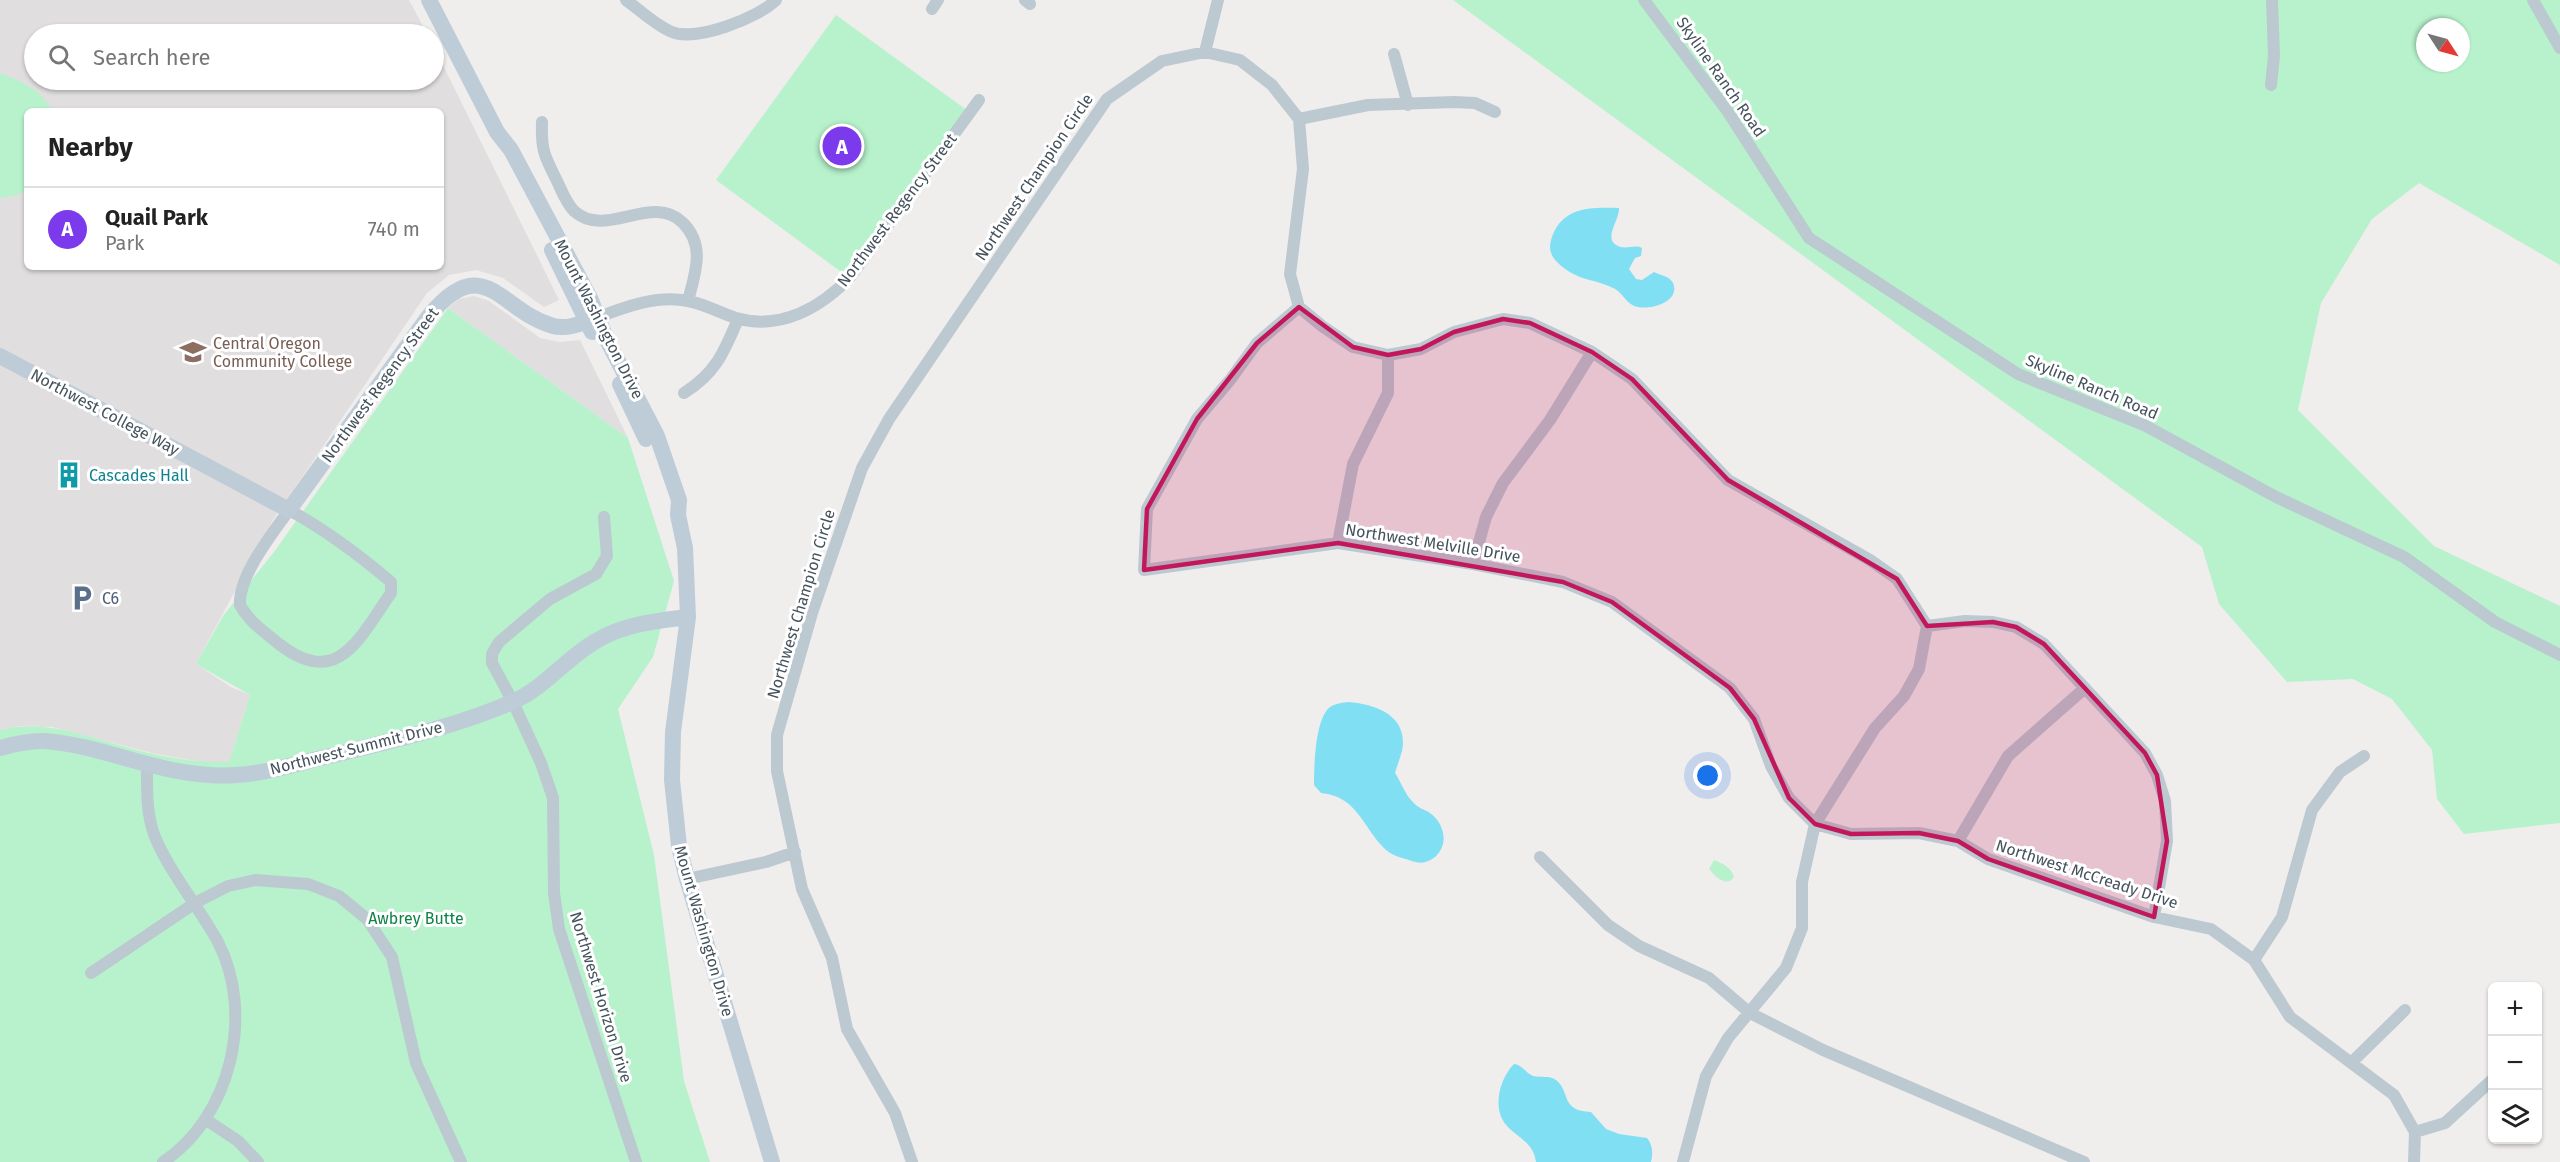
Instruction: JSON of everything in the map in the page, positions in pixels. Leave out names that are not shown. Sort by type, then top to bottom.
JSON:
[{"type":"street","name":"Mount Washington Drive","points":[[429,0],[441,24]]},
{"type":"street","points":[[626,0],[665,29],[685,34],[716,29],[751,18],[776,0]]},
{"type":"street","points":[[1205,52],[1218,0]]},
{"type":"street","name":"Skyline Ranch Road","points":[[1644,0],[1728,112],[1809,238],[2018,374],[2146,426],[2276,496],[2404,557],[2495,622],[2560,655]]},
{"type":"street","points":[[2271,0],[2274,56],[2271,85]]},
{"type":"street","points":[[2534,0],[2560,48]]},
{"type":"street","name":"Mount Washington Drive","points":[[444,29],[497,132],[512,150],[593,320],[606,338],[640,402],[663,451],[679,500],[678,515],[685,548],[688,617],[672,732],[672,780],[679,846],[772,1162]]},
{"type":"street","name":"Northwest Champion Circle","points":[[912,1162],[895,1113],[847,1029],[832,958],[802,889],[777,771],[777,735],[812,613],[862,468],[875,442],[1107,99],[1162,60],[1205,52],[1240,60],[1272,84],[1299,119]]},
{"type":"street","points":[[1394,54],[1408,105]]},
{"type":"street","name":"Northwest Regency Street","points":[[289,510],[429,316],[450,294],[461,288],[483,287],[500,293],[543,322],[555,327],[569,327],[652,300],[688,301],[738,319],[775,321],[804,313],[833,294],[851,276],[978,100]]},
{"type":"street","points":[[1495,112],[1475,104],[1454,102],[1368,105],[1299,119],[1303,170],[1290,274],[1299,307],[1353,347],[1388,355],[1421,349],[1454,332],[1503,319],[1530,323],[1592,352],[1632,379],[1728,480],[1870,560],[1897,579],[1927,627],[1919,669],[1905,696],[1875,728],[1815,824],[1802,882],[1802,928],[1786,968],[1728,1038],[1706,1076],[1683,1162]]},
{"type":"street","points":[[542,122],[541,148],[574,212],[592,219],[612,220],[652,211],[666,212],[680,219],[688,228],[695,237],[697,246],[695,273],[688,301]]},
{"type":"street","name":"Northwest Melville Drive","points":[[1299,307],[1257,343],[1197,419],[1147,509],[1144,570],[1338,543],[1473,564],[1563,582],[1612,603],[1730,688],[1754,719],[1771,766],[1789,798],[1815,824]]},
{"type":"street","points":[[684,393],[708,376],[717,364],[738,319]]},
{"type":"street","points":[[1473,564],[1486,517],[1503,483],[1550,420],[1592,352]]},
{"type":"street","points":[[1338,543],[1353,464],[1388,393],[1388,355]]},
{"type":"street","name":"Northwest College Way","points":[[0,356],[323,528],[391,582],[392,593],[356,644],[338,658],[324,662],[309,662],[293,655],[252,622],[240,605],[240,598],[253,566],[289,510]]},
{"type":"street","name":"Northwest Horizon Drive","points":[[604,517],[608,556],[596,574],[550,599],[499,642],[492,654],[492,663],[541,763],[553,798],[554,893],[559,929],[636,1162]]},
{"type":"street","name":"Northwest Summit Drive","points":[[0,748],[19,743],[43,741],[69,744],[147,765],[204,776],[258,773],[428,732],[513,702],[543,685],[595,641],[622,628],[688,617]]},
{"type":"street","points":[[1927,627],[1965,621],[1993,622],[2016,627],[2044,644],[2145,753],[2157,775],[2165,801],[2167,841],[2154,916]]},
{"type":"street","points":[[1958,841],[2008,756],[2085,688]]},
{"type":"street","points":[[2254,960],[2282,917],[2312,810],[2340,772],[2364,756]]},
{"type":"street","points":[[147,765],[148,812],[156,839],[219,944],[227,964],[235,1003],[235,1023],[227,1073],[206,1119],[187,1142],[163,1162]]},
{"type":"street","name":"Northwest McCready Drive","points":[[1815,824],[1851,834],[1919,833],[1958,841],[1988,860],[2154,916],[2211,928],[2254,960],[2290,1017],[2394,1095],[2415,1132]]},
{"type":"street","points":[[687,879],[766,862],[795,852]]},
{"type":"street","points":[[1540,857],[1608,925],[1639,946],[1709,978],[1750,1013],[1823,1050],[2084,1162]]},
{"type":"street","points":[[91,973],[195,903],[228,886],[255,880],[308,884],[339,896],[367,919],[392,957],[416,1063],[461,1162]]},
{"type":"street","points":[[2352,1062],[2405,1010]]},
{"type":"street","points":[[2414,1162],[2415,1132],[2445,1123],[2488,1084]]},
{"type":"street","points":[[206,1119],[238,1141],[258,1162]]},
{"type":"highlighted area","points":[[1299,307],[1353,347],[1388,355],[1421,349],[1454,332],[1503,319],[1530,323],[1592,352],[1632,379],[1728,480],[1897,579],[1927,626],[1993,622],[2016,627],[2044,644],[2145,753],[2157,775],[2167,841],[2154,917],[1988,859],[1958,841],[1919,833],[1851,834],[1815,824],[1789,798],[1754,719],[1730,688],[1612,602],[1563,582],[1338,543],[1144,570],[1147,509],[1197,419],[1257,343]]},
{"type":"shaded area","name":"Central Oregon Community College","points":[[0,0],[409,0],[422,24],[24,24],[24,90],[444,90],[444,67],[559,300],[544,307],[503,278],[476,270],[449,275],[427,293],[273,520],[196,664],[231,687],[250,695],[229,762],[200,762],[152,753],[52,727],[19,726],[0,730]]},
{"type":"shaded area","points":[[474,296],[489,301],[540,338],[560,342],[580,340],[628,438],[448,308],[459,299]]},
{"type":"green space","points":[[1453,0],[2560,0],[2560,265],[2419,183],[2372,219],[2321,303],[2298,410],[2434,546],[2560,606],[2560,823],[2464,834],[2437,799],[2432,750],[2392,699],[2353,679],[2287,682],[2219,604],[2202,547]]},
{"type":"green space","points":[[836,15],[968,111],[848,277],[716,180]]},
{"type":"green space","points":[[0,73],[24,84],[24,90],[34,90],[51,108],[24,108],[24,192],[0,198]]},
{"type":"green space","name":"Awbrey Butte","points":[[448,308],[628,438],[674,581],[653,657],[618,709],[654,855],[684,1081],[710,1162],[0,1162],[0,730],[16,727],[47,727],[162,756],[229,762],[250,695],[196,664],[223,616],[274,552]]},
{"type":"green space","points":[[1714,860],[1729,868],[1734,877],[1730,881],[1721,880],[1709,869]]},
{"type":"water","points":[[1619,208],[1612,239],[1613,243],[1621,247],[1642,248],[1641,256],[1635,258],[1629,269],[1636,279],[1642,280],[1654,272],[1667,277],[1673,283],[1673,295],[1669,300],[1656,306],[1643,308],[1634,306],[1613,288],[1571,273],[1552,256],[1551,240],[1556,229],[1569,215],[1587,209]]},
{"type":"water","points":[[1348,702],[1379,709],[1388,714],[1400,729],[1403,739],[1402,751],[1395,773],[1410,798],[1416,805],[1430,813],[1442,829],[1444,841],[1442,847],[1429,861],[1416,862],[1392,854],[1346,802],[1321,793],[1314,785],[1316,746],[1323,717],[1331,706]]},
{"type":"water","points":[[1514,1064],[1533,1076],[1556,1080],[1561,1085],[1570,1105],[1581,1111],[1591,1112],[1606,1129],[1619,1134],[1647,1138],[1652,1150],[1651,1162],[1536,1162],[1529,1145],[1507,1126],[1499,1111],[1501,1085]]},
{"type":"place","name":"Quail Park","points":[[842,146]]},
{"type":"place","name":"Central Oregon Community College","points":[[193,352]]},
{"type":"place","name":"Cascades Hall","points":[[69,475]]},
{"type":"place","name":"C6","points":[[82,598]]}]
